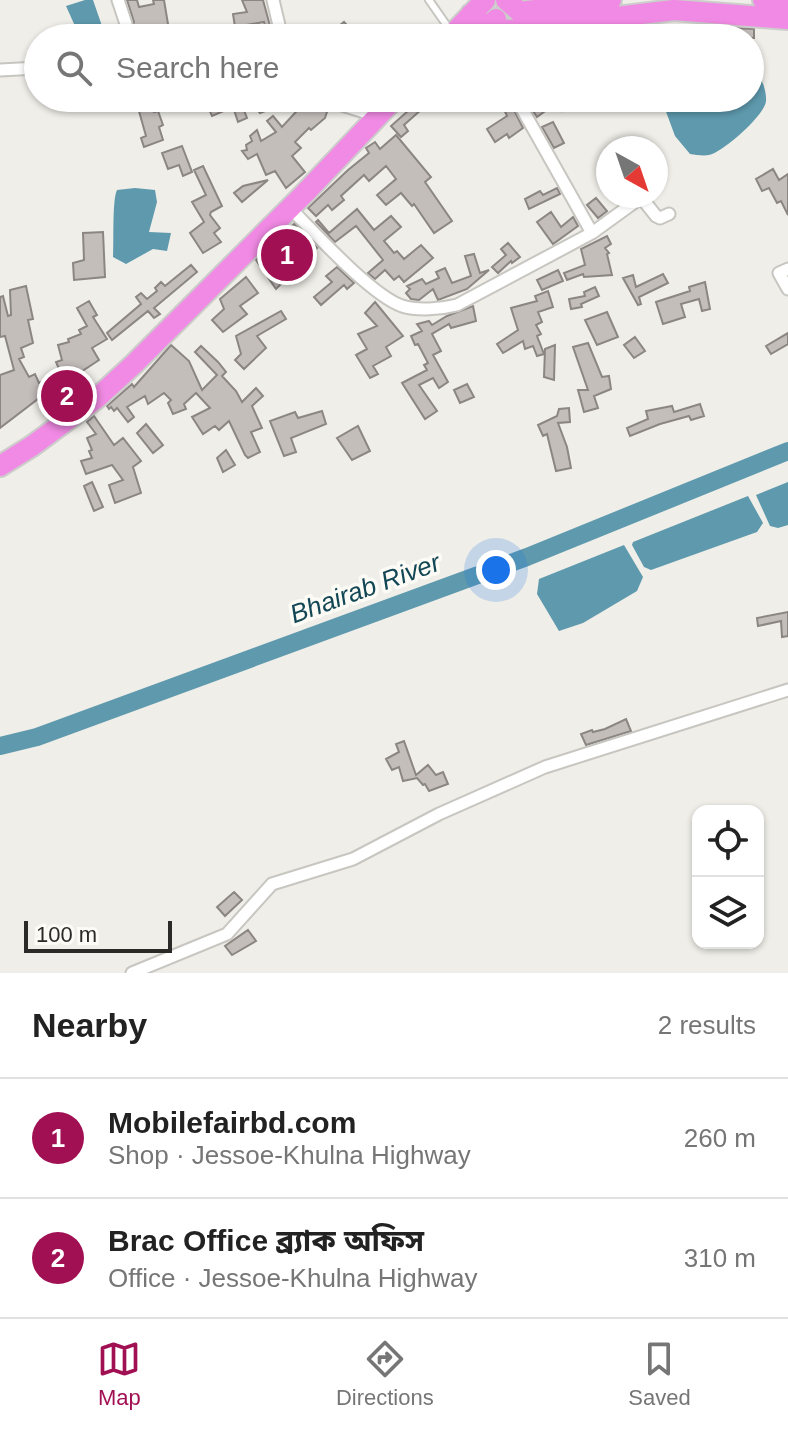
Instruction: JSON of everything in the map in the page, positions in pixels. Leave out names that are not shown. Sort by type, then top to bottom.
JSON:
[{"type":"highway","points":[[477,24],[509,1],[520,12],[611,0]]},
{"type":"highway","points":[[763,0],[788,3]]},
{"type":"highway","points":[[586,24],[674,10],[788,19]]},
{"type":"highway","points":[[0,466],[97,398],[134,364],[381,112]]},
{"type":"street","points":[[118,0],[126,24]]},
{"type":"street","points":[[273,0],[279,24]]},
{"type":"street","points":[[0,70],[24,69]]},
{"type":"street","points":[[364,112],[377,116]]},
{"type":"street","points":[[524,112],[592,233]]},
{"type":"street","points":[[290,208],[326,245],[383,295],[407,308],[445,308],[457,305],[592,233],[627,208]]},
{"type":"street","points":[[650,208],[660,218],[669,214]]},
{"type":"street","points":[[788,269],[779,273],[788,289]]},
{"type":"street","points":[[132,973],[227,934],[272,884],[353,859],[439,814],[545,767],[788,690]]},
{"type":"lane","points":[[429,0],[466,24]]},
{"type":"water","points":[[93,0],[101,24],[74,24],[66,6]]},
{"type":"water","points":[[666,112],[761,112],[724,147],[709,155],[690,154],[675,136]]},
{"type":"water","points":[[117,190],[155,190],[157,202],[149,232],[171,233],[167,251],[153,249],[126,264],[113,257],[114,203]]},
{"type":"water","points":[[788,482],[788,525],[778,528],[770,526],[756,495]]},
{"type":"water","points":[[748,496],[763,523],[757,532],[651,570],[644,567],[632,545],[633,542]]},
{"type":"water","points":[[624,545],[643,577],[637,591],[583,623],[559,631],[537,594],[539,579]]},
{"type":"building","points":[[127,0],[137,0],[139,7],[154,4],[153,0],[164,0],[168,24],[134,22]]},
{"type":"building","points":[[242,0],[263,0],[269,24],[235,24],[233,14],[247,12]]},
{"type":"building","points":[[139,112],[158,112],[163,125],[159,127],[163,140],[144,147],[141,138],[146,136]]},
{"type":"building","points":[[235,112],[245,112],[247,118],[238,122]]},
{"type":"building","points":[[296,112],[327,112],[325,118],[295,142],[301,148],[292,156],[305,172],[286,188],[275,171],[266,175],[257,154],[248,159],[242,151],[247,150],[246,145],[252,141],[250,136],[257,130],[261,141],[276,132],[267,121],[273,116],[282,127]]},
{"type":"building","points":[[407,112],[419,112],[404,125],[408,131],[401,137],[391,126]]},
{"type":"building","points":[[505,112],[515,112],[523,128],[509,138],[507,134],[495,142],[487,129],[507,116]]},
{"type":"building","points":[[553,122],[564,143],[554,148],[542,127]]},
{"type":"building","points":[[396,135],[431,177],[425,182],[452,221],[434,233],[414,204],[412,206],[401,193],[386,205],[377,195],[396,179],[386,166],[369,181],[364,175],[341,196],[344,200],[332,210],[328,205],[316,216],[308,208],[369,153],[366,148],[375,142],[380,149]]},
{"type":"building","points":[[182,146],[192,172],[183,176],[179,165],[168,169],[162,153]]},
{"type":"building","points":[[203,166],[222,206],[210,215],[220,228],[214,233],[221,242],[203,253],[190,233],[204,222],[192,202],[206,195],[194,170]]},
{"type":"building","points":[[773,169],[779,180],[788,174],[788,215],[781,201],[777,203],[769,188],[762,191],[756,179]]},
{"type":"building","points":[[268,180],[242,202],[234,193],[243,186]]},
{"type":"building","points":[[557,188],[560,194],[529,209],[525,199],[540,191],[543,195]]},
{"type":"building","points":[[596,198],[596,208],[607,211],[598,218],[587,205]]},
{"type":"building","points":[[357,209],[374,230],[391,216],[401,227],[384,241],[394,253],[397,251],[404,259],[421,245],[433,258],[404,282],[399,276],[394,280],[385,270],[375,279],[368,273],[383,260],[356,226],[335,242],[316,222],[318,220],[329,233]]},
{"type":"building","points":[[551,212],[561,227],[573,217],[578,226],[553,244],[537,222]]},
{"type":"building","points":[[294,224],[317,248],[276,289],[256,260]]},
{"type":"building","points":[[103,232],[105,277],[74,280],[73,263],[84,260],[83,233]]},
{"type":"building","points":[[607,236],[611,244],[605,248],[609,253],[612,275],[584,277],[583,274],[567,280],[564,273],[585,265],[581,249]]},
{"type":"building","points":[[508,243],[520,257],[498,273],[492,267],[506,255],[501,249]]},
{"type":"building","points":[[474,254],[480,273],[489,270],[467,289],[438,300],[433,289],[419,300],[411,299],[406,293],[410,289],[407,286],[422,279],[426,284],[439,278],[436,272],[445,268],[452,283],[471,276],[465,256]]},
{"type":"building","points":[[191,265],[197,272],[154,308],[160,314],[154,318],[148,311],[112,340],[107,333],[141,304],[136,297],[141,293],[147,299],[157,291],[155,288],[161,282],[165,286]]},
{"type":"building","points":[[337,267],[354,283],[347,289],[344,285],[321,305],[314,297],[332,282],[326,276]]},
{"type":"building","points":[[558,270],[563,281],[542,290],[537,280]]},
{"type":"building","points":[[663,274],[668,283],[639,297],[641,304],[638,305],[623,278],[633,275],[636,287]]},
{"type":"building","points":[[246,277],[258,293],[240,306],[247,314],[223,332],[212,320],[224,309],[220,299]]},
{"type":"building","points":[[705,282],[710,309],[702,311],[699,299],[681,304],[685,317],[663,324],[656,302],[690,291],[689,287]]},
{"type":"building","points":[[26,286],[33,319],[28,320],[33,343],[21,348],[24,357],[19,359],[29,377],[35,374],[39,383],[53,378],[51,374],[60,371],[56,362],[62,360],[58,345],[69,342],[68,339],[81,334],[79,330],[87,326],[77,308],[89,301],[97,315],[93,317],[107,339],[92,348],[99,360],[78,374],[82,386],[38,399],[0,428],[0,375],[14,370],[5,336],[0,337],[0,297],[3,296],[8,316],[11,315],[10,290]]},
{"type":"building","points":[[595,287],[599,296],[581,304],[582,307],[571,309],[569,299],[585,296],[584,292]]},
{"type":"building","points":[[548,291],[553,307],[538,312],[542,322],[536,325],[541,334],[537,336],[544,354],[537,356],[533,346],[525,349],[523,341],[503,353],[497,344],[518,330],[511,308],[537,301],[535,296]]},
{"type":"building","points":[[375,302],[403,336],[386,347],[391,356],[373,366],[378,374],[370,378],[356,355],[367,349],[358,334],[377,326],[365,313]]},
{"type":"building","points":[[473,306],[476,321],[451,328],[449,324],[432,334],[441,351],[433,355],[448,382],[439,388],[433,378],[419,385],[437,411],[425,419],[402,383],[427,370],[424,365],[428,363],[411,336],[422,331],[417,324],[429,321],[432,325]]},
{"type":"building","points":[[281,311],[286,319],[257,336],[266,348],[244,369],[235,360],[241,354],[236,336]]},
{"type":"building","points":[[607,312],[618,337],[597,345],[585,320]]},
{"type":"building","points":[[788,333],[788,344],[771,354],[766,346]]},
{"type":"building","points":[[635,337],[645,351],[634,358],[624,345]]},
{"type":"building","points":[[588,343],[602,377],[609,376],[611,389],[594,396],[598,408],[584,412],[578,390],[588,390],[573,347]]},
{"type":"building","points":[[171,345],[189,361],[202,390],[217,375],[195,352],[201,346],[226,372],[222,376],[242,402],[256,388],[263,396],[252,406],[262,428],[251,432],[260,452],[248,458],[245,455],[229,421],[219,430],[215,426],[203,434],[192,417],[210,408],[196,393],[184,404],[186,409],[173,414],[168,403],[171,400],[164,393],[148,404],[145,396],[127,407],[134,417],[128,422],[117,408],[114,411],[111,407],[109,409],[107,406],[132,384],[134,387]]},
{"type":"building","points":[[555,345],[554,380],[544,377],[545,349]]},
{"type":"building","points":[[467,384],[474,397],[460,403],[454,390]]},
{"type":"building","points":[[700,404],[704,416],[691,420],[689,416],[630,436],[627,428],[648,419],[646,411],[672,406],[674,412]]},
{"type":"building","points":[[569,408],[570,422],[558,423],[571,468],[556,471],[547,434],[543,436],[538,425],[557,416],[559,409]]},
{"type":"building","points":[[322,411],[326,424],[291,438],[296,452],[284,456],[270,421],[295,412],[298,418]]},
{"type":"building","points":[[94,416],[114,445],[123,438],[141,461],[133,467],[141,493],[115,503],[109,485],[123,480],[112,465],[86,474],[81,461],[92,458],[87,438],[96,434],[87,422]]},
{"type":"building","points":[[146,424],[163,445],[153,453],[137,433]]},
{"type":"building","points":[[358,426],[370,451],[352,460],[337,438]]},
{"type":"building","points":[[226,450],[235,465],[223,472],[217,458]]},
{"type":"building","points":[[92,482],[103,507],[94,511],[84,486]]},
{"type":"building","points":[[788,612],[788,636],[782,637],[781,621],[758,626],[757,618]]},
{"type":"building","points":[[626,719],[631,731],[586,745],[581,734],[605,729]]},
{"type":"building","points":[[404,741],[416,775],[428,765],[436,775],[443,772],[448,784],[429,791],[417,778],[403,781],[399,767],[392,770],[386,759],[399,752],[396,744]]},
{"type":"building","points":[[234,892],[242,900],[225,916],[217,907]]},
{"type":"building","points":[[248,930],[256,941],[232,955],[225,946]]},
{"type":"waterway","name":"Bhairab River","points":[[0,746],[37,737],[527,557],[788,451]]},
{"type":"place","name":"Mobilefairbd.com","points":[[287,255]]},
{"type":"place","name":"Brac Office ব্র্যাক অফিস","points":[[67,396]]}]
